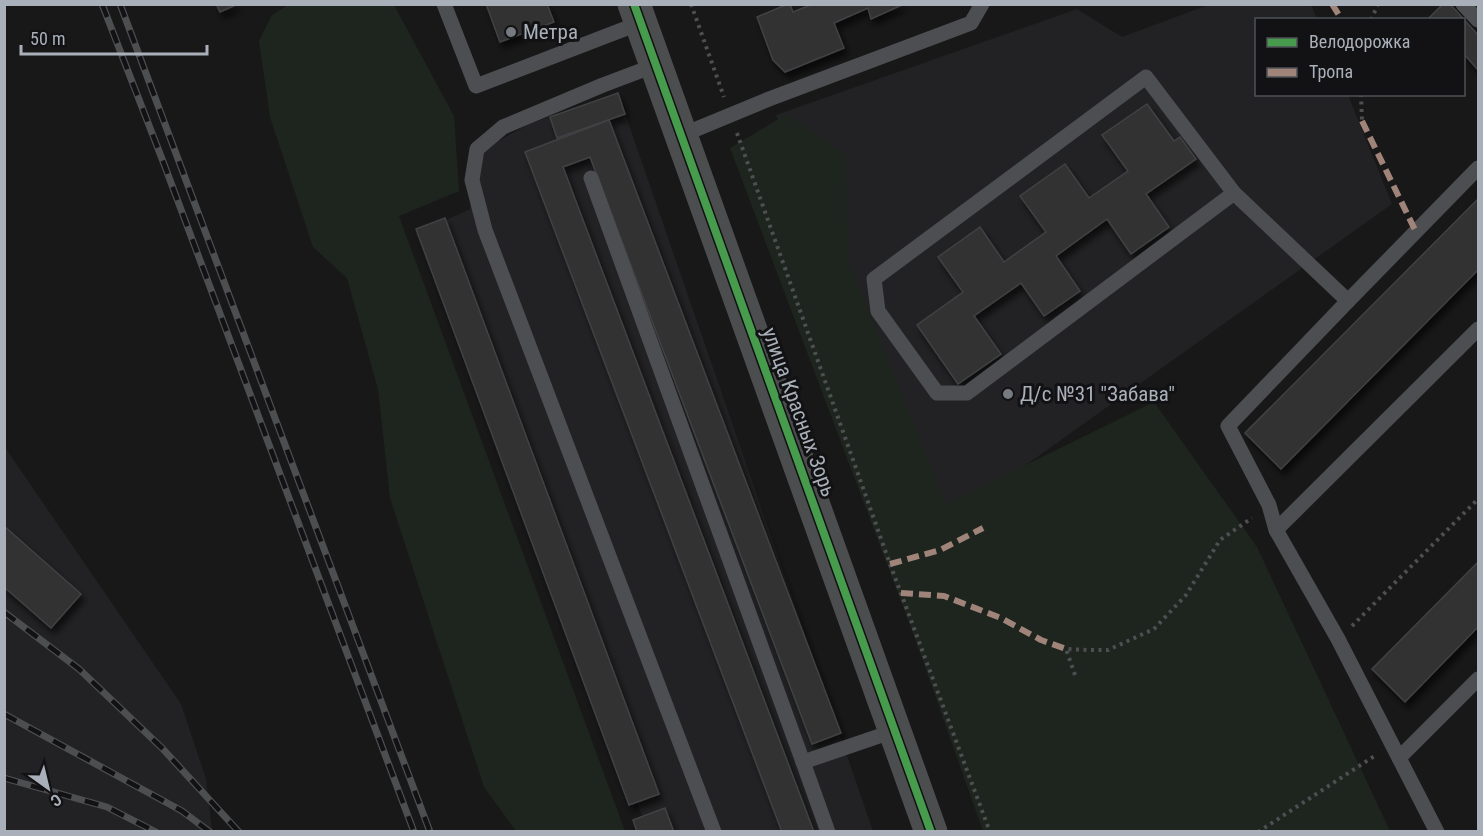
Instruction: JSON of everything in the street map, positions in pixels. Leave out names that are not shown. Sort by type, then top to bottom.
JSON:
[{"type":"street","name":"улица Красных Зорь","points":[[637,14],[930,831]]},
{"type":"lane","points":[[444,4],[476,86],[637,14]]},
{"type":"lane","points":[[682,135],[769,99],[970,24],[982,4]]},
{"type":"lane","points":[[1463,4],[1479,20]]},
{"type":"lane","points":[[656,65],[503,127],[477,149],[472,180],[485,230],[714,831]]},
{"type":"lane","points":[[1234,193],[967,393],[937,393],[878,311],[874,279],[1146,77],[1234,193],[1348,301]]},
{"type":"lane","points":[[1437,831],[1338,639],[1276,530],[1269,505],[1228,426],[1479,168]]},
{"type":"lane","points":[[591,178],[828,831]]},
{"type":"lane","points":[[1276,530],[1479,328]]},
{"type":"lane","points":[[1396,751],[1479,679]]},
{"type":"lane","points":[[803,762],[894,731]]},
{"type":"path","points":[[691,4],[890,564],[990,831]]},
{"type":"path","points":[[1372,18],[1378,4]]},
{"type":"path","points":[[1361,96],[1362,121]]},
{"type":"path","points":[[1338,639],[1479,499]]},
{"type":"path","points":[[1076,675],[1066,649],[1108,650],[1154,629],[1186,595],[1220,540],[1269,505]]},
{"type":"path","points":[[1258,831],[1396,751]]},
{"type":"shaded area","points":[[288,5],[394,5],[454,116],[459,191],[399,216],[625,831],[516,831],[484,787],[390,498],[378,389],[347,278],[313,247],[270,117],[259,41],[272,15]]},
{"type":"shaded area","name":"Д/с №31 \"Забава\"","points":[[1208,5],[1311,5],[1317,18],[1255,18],[1255,96],[1348,96],[1392,204],[943,524],[776,115],[1077,9],[1122,37]]},
{"type":"shaded area","points":[[618,93],[873,831],[648,831],[416,234],[470,209],[478,152],[529,124]]},
{"type":"shaded area","points":[[787,114],[846,156],[848,261],[946,504],[1154,402],[1257,547],[1390,831],[983,831],[913,633],[730,148]]},
{"type":"shaded area","points":[[4,446],[181,704],[206,779],[212,831],[5,831]]},
{"type":"building","points":[[216,4],[238,4],[220,12]]},
{"type":"building","name":"Метра","points":[[486,4],[547,4],[554,22],[500,42]]},
{"type":"building","points":[[788,4],[793,12],[813,4],[904,4],[871,19],[868,8],[834,23],[844,48],[785,72],[773,60],[757,17]]},
{"type":"building","points":[[1443,4],[1450,4],[1463,18],[1429,18]]},
{"type":"building","points":[[1465,21],[1478,35],[1478,70],[1465,55]]},
{"type":"building","points":[[618,93],[625,114],[557,138],[550,117]]},
{"type":"building","points":[[1147,104],[1174,141],[1180,137],[1196,159],[1146,194],[1169,227],[1131,254],[1107,219],[1056,256],[1080,291],[1044,316],[1021,283],[974,316],[1001,354],[958,384],[917,325],[963,292],[938,257],[980,227],[1004,262],[1046,232],[1020,196],[1065,164],[1089,198],[1128,171],[1102,135]]},
{"type":"building","points":[[609,120],[841,733],[812,744],[590,157],[563,167],[814,832],[782,832],[525,152]]},
{"type":"building","points":[[1478,199],[1478,270],[1281,469],[1245,433]]},
{"type":"building","points":[[445,218],[659,794],[629,805],[416,229]]},
{"type":"building","points":[[4,526],[81,594],[51,628],[4,587]]},
{"type":"building","points":[[1478,562],[1478,627],[1405,702],[1372,669]]},
{"type":"building","points":[[665,808],[674,832],[637,832],[633,820]]},
{"type":"railway","points":[[102,4],[414,832]]},
{"type":"railway","points":[[120,4],[430,832]]},
{"type":"railway","points":[[4,612],[79,669],[162,748],[239,832]]},
{"type":"railway","points":[[4,714],[182,811],[210,832]]},
{"type":"railway","points":[[4,778],[107,807],[156,832]]},
{"type":"marked path","points":[[1332,4],[1341,18]]},
{"type":"marked path","points":[[1362,121],[1416,232]]},
{"type":"marked path","points":[[890,564],[940,550],[983,528]]},
{"type":"marked path","points":[[901,593],[944,596],[1001,618],[1041,640],[1066,649]]},
{"type":"cycle path","points":[[634,4],[931,832]]},
{"type":"place","name":"Метра","points":[[511,32]]},
{"type":"place","name":"Д/с №31 \"Забава\"","points":[[1008,394]]}]
